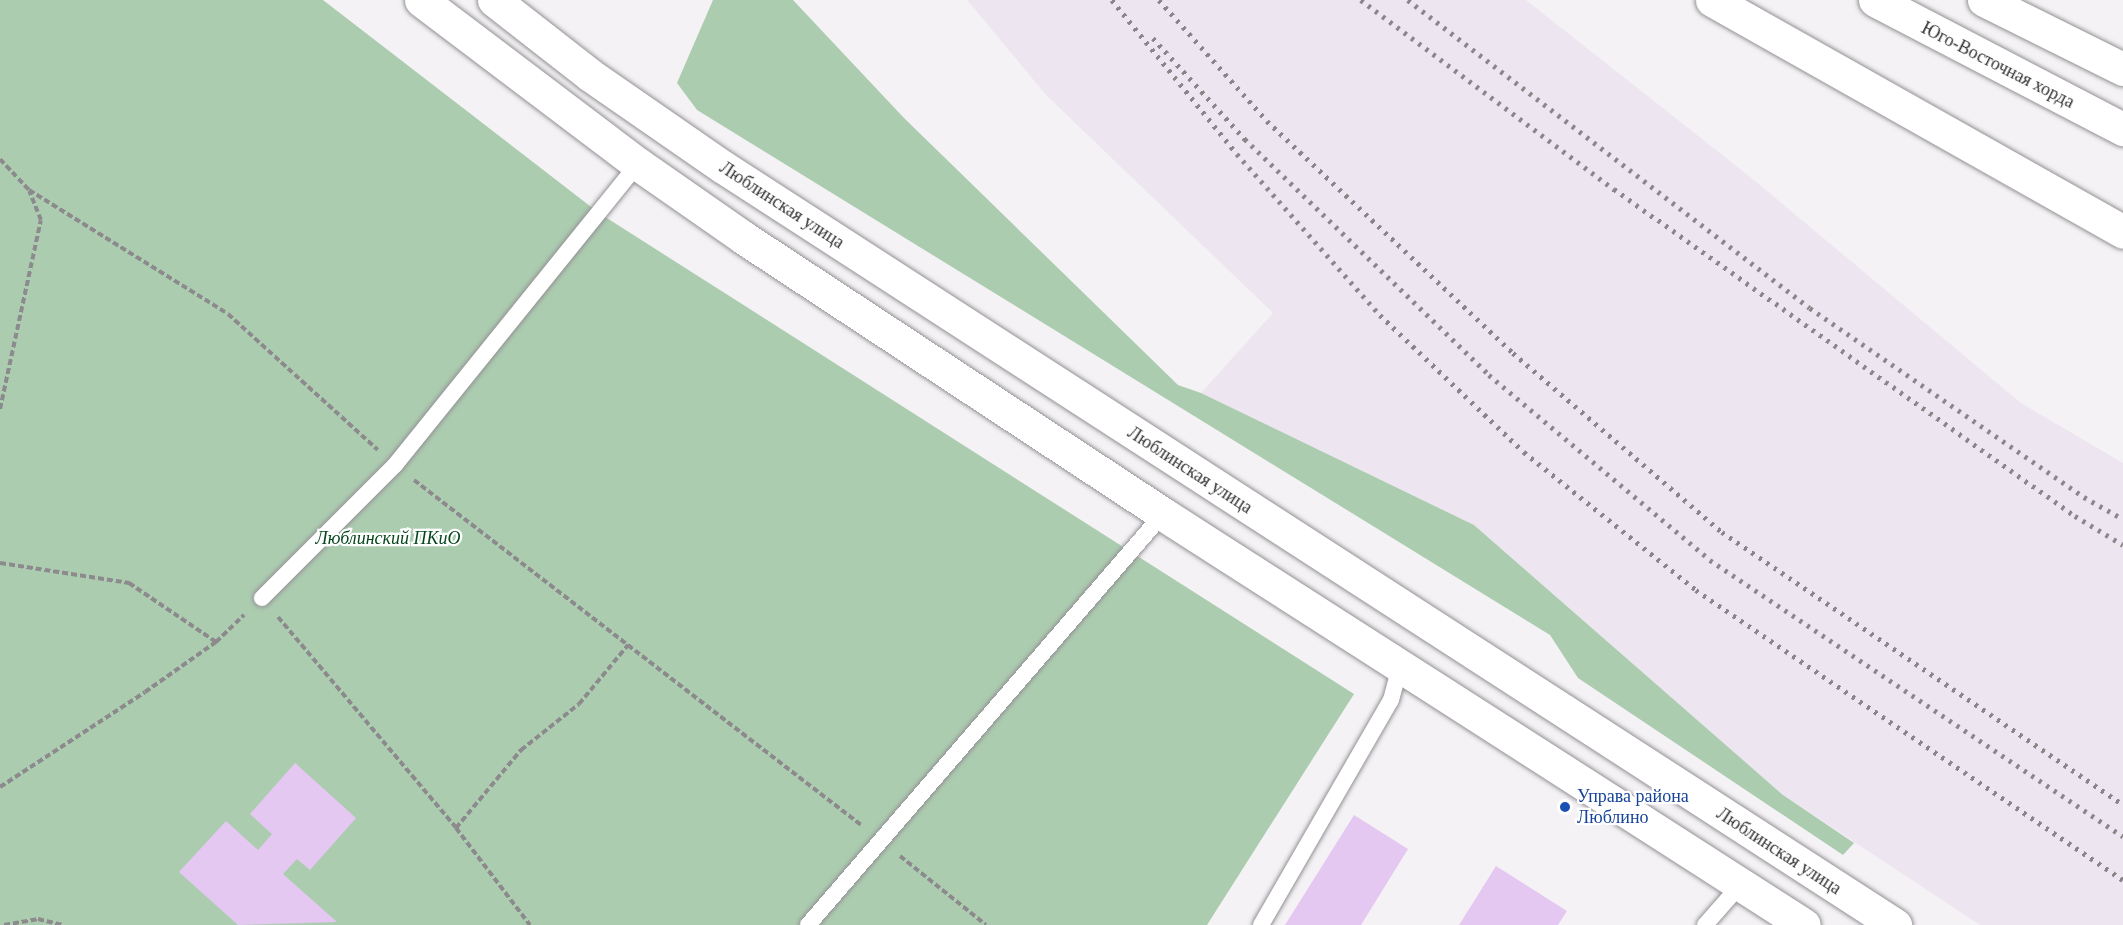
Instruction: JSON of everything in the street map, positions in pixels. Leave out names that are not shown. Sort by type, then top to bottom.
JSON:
[{"type":"main road","points":[[421,0],[638,164],[1163,514],[1804,925]]},
{"type":"main road","name":"Люблинская улица","points":[[494,0],[590,75],[723,167],[1895,925]]},
{"type":"main road","points":[[1712,0],[2123,232]]},
{"type":"main road","name":"Юго-Восточная хорда","points":[[1875,0],[2123,129]]},
{"type":"main road","points":[[1984,0],[2123,69]]},
{"type":"lane","points":[[262,598],[395,465],[638,164]]},
{"type":"lane","points":[[808,925],[1163,514]]},
{"type":"lane","points":[[1261,925],[1391,700],[1400,666]]},
{"type":"lane","points":[[1705,925],[1741,884]]},
{"type":"path","points":[[0,159],[29,190],[228,314],[395,465],[882,841],[986,925]]},
{"type":"path","points":[[0,409],[41,220],[29,190]]},
{"type":"path","points":[[0,563],[129,583],[216,642]]},
{"type":"path","points":[[0,787],[216,642],[262,598],[456,828],[530,925]]},
{"type":"path","points":[[456,828],[521,750],[579,704],[628,645]]},
{"type":"path","points":[[4,925],[38,919],[62,925]]},
{"type":"shaded area","points":[[967,0],[1526,0],[1749,176],[2021,403],[2123,463],[2123,925],[1980,925],[1783,795],[1474,525],[1201,393],[1273,313],[1046,95]]},
{"type":"green space","name":"Люблинский ПКиО","points":[[0,0],[323,0],[599,213],[1354,694],[1207,925],[0,925]]},
{"type":"green space","points":[[713,0],[793,0],[904,118],[1178,385],[1201,393],[1474,525],[1783,795],[1854,843],[1843,855],[1578,678],[1550,635],[697,110],[677,83]]},
{"type":"building","points":[[295,763],[356,818],[310,870],[297,859],[283,874],[337,922],[238,925],[179,872],[226,821],[258,850],[272,834],[250,814]]},
{"type":"building","points":[[1354,815],[1408,849],[1361,925],[1285,925]]},
{"type":"building","points":[[1496,866],[1567,911],[1558,925],[1459,925]]},
{"type":"railway","points":[[1112,0],[1237,154],[1380,315],[1524,452],[1696,590],[2123,880]]},
{"type":"railway","points":[[1159,0],[1267,121],[1513,353],[1722,532],[2123,805]]},
{"type":"railway","points":[[1361,0],[1614,189],[2075,516],[2123,545]]},
{"type":"railway","points":[[1408,0],[1810,308],[2084,497],[2123,519]]},
{"type":"railway","points":[[1153,38],[1245,139],[1489,375],[1710,560],[2123,837]]},
{"type":"place","name":"Управа района Люблино","points":[[1565,807]]}]
